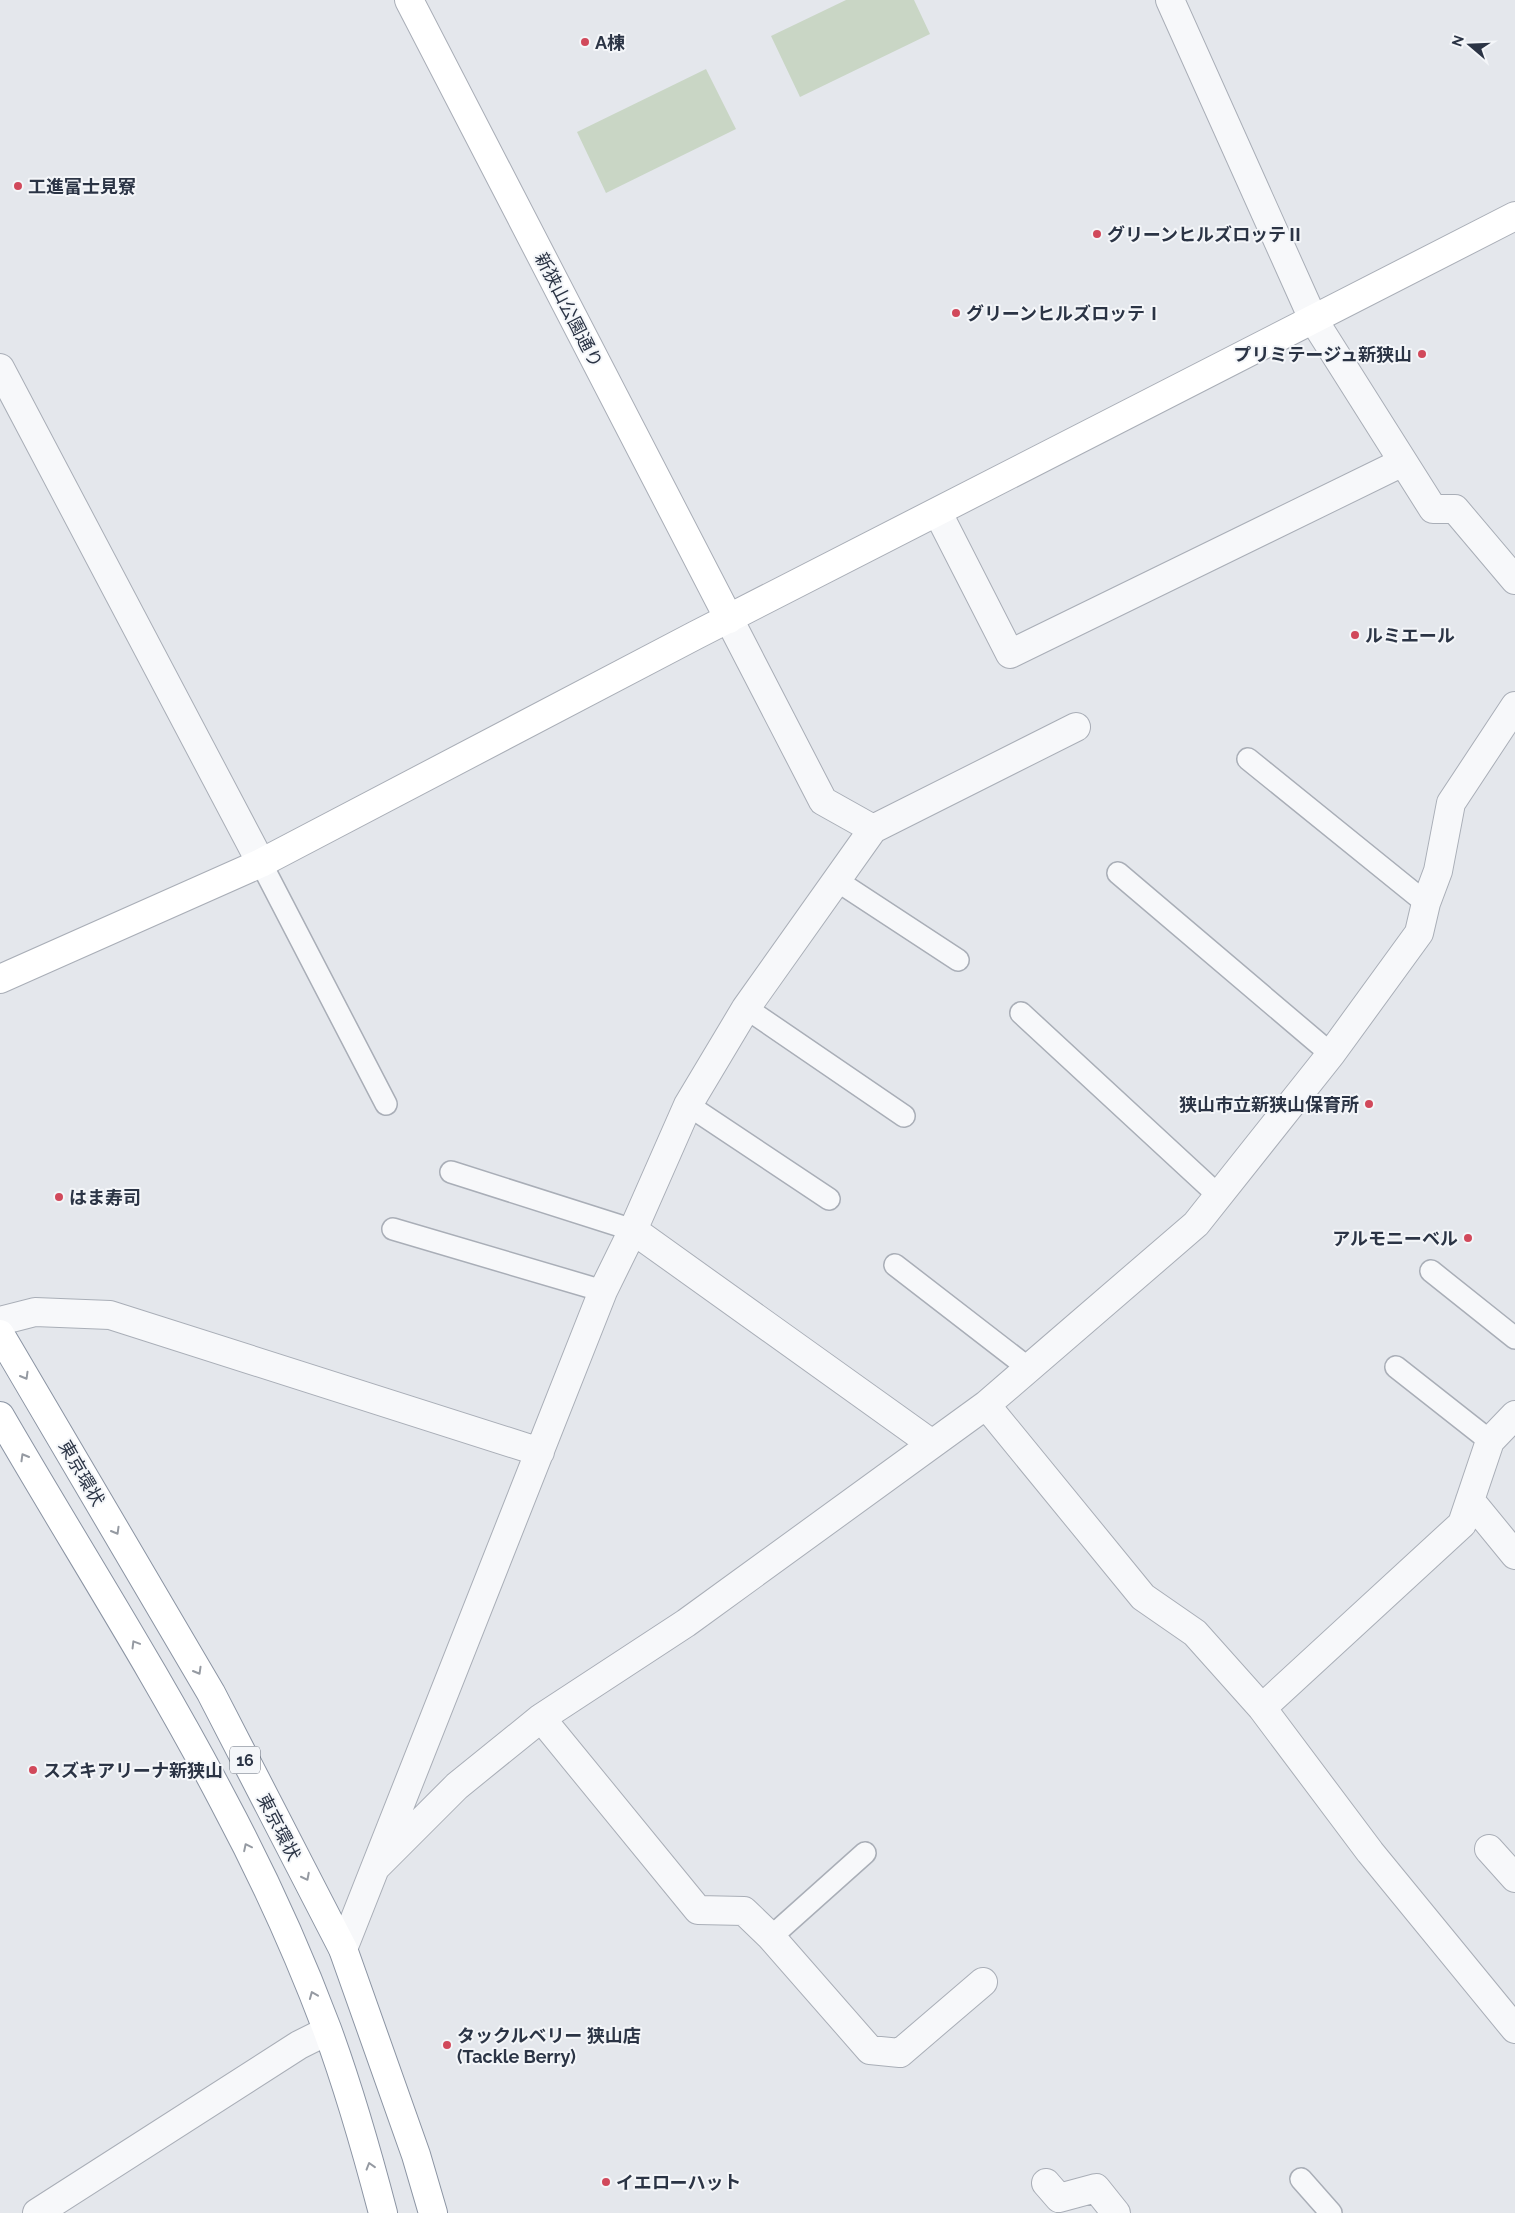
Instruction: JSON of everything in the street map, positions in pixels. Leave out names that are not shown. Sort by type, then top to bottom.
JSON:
[{"type":"main road","name":"新狭山公園通り","points":[[409,0],[729,619]]},
{"type":"main road","points":[[0,979],[261,862],[729,619],[1515,216]]},
{"type":"main road","name":"東京環状","points":[[0,1334],[211,1693],[342,1949],[416,2155],[433,2213]]},
{"type":"main road","name":"16","points":[[0,1416],[174,1710],[225,1803],[276,1908],[327,2030],[383,2213]]},
{"type":"street","points":[[1170,0],[1313,319],[1433,509],[1455,509],[1515,580]]},
{"type":"street","points":[[0,368],[261,862]]},
{"type":"street","points":[[938,513],[1010,654],[1403,462]]},
{"type":"street","points":[[729,619],[823,801],[873,829]]},
{"type":"street","points":[[377,1866],[457,1786],[541,1718],[686,1623],[986,1405],[1027,1367],[1196,1224],[1331,1054],[1419,933],[1426,903],[1438,871],[1451,803],[1515,706]]},
{"type":"street","points":[[342,1949],[377,1866],[604,1291],[688,1104],[746,1008],[873,829],[1076,728]]},
{"type":"street","points":[[633,1230],[932,1444]]},
{"type":"street","points":[[0,1321],[35,1312],[110,1315],[540,1452]]},
{"type":"street","points":[[986,1405],[1143,1597],[1194,1633],[1262,1708],[1370,1852],[1515,2029]]},
{"type":"street","points":[[1262,1708],[1462,1524],[1490,1441],[1515,1414]]},
{"type":"street","points":[[1470,1500],[1515,1555]]},
{"type":"street","points":[[541,1718],[698,1910],[744,1911],[771,1937],[870,2050],[900,2053],[983,1982]]},
{"type":"street","points":[[1490,1849],[1515,1878]]},
{"type":"street","points":[[37,2213],[299,2045],[327,2030]]},
{"type":"street","points":[[1046,2183],[1059,2198],[1096,2188],[1116,2213]]},
{"type":"lane","points":[[1248,759],[1426,903]]},
{"type":"lane","points":[[261,862],[386,1104]]},
{"type":"lane","points":[[1118,873],[1331,1054]]},
{"type":"lane","points":[[836,880],[958,960]]},
{"type":"lane","points":[[746,1008],[904,1116]]},
{"type":"lane","points":[[1021,1013],[1219,1196]]},
{"type":"lane","points":[[688,1104],[830,1199]]},
{"type":"lane","points":[[451,1172],[633,1230]]},
{"type":"lane","points":[[393,1229],[604,1291]]},
{"type":"lane","points":[[895,1265],[1027,1367]]},
{"type":"lane","points":[[1431,1271],[1515,1338]]},
{"type":"lane","points":[[1396,1367],[1490,1441]]},
{"type":"lane","points":[[771,1937],[865,1853]]},
{"type":"lane","points":[[1301,2179],[1331,2213]]},
{"type":"green space","points":[[846,0],[914,0],[930,34],[800,97],[771,36]]},
{"type":"green space","points":[[706,69],[736,129],[606,193],[577,132]]},
{"type":"place","name":"A棟","points":[[585,42]]},
{"type":"place","name":"工進富士見寮","points":[[18,186]]},
{"type":"place","name":"グリーンヒルズロッテⅡ","points":[[1097,234]]},
{"type":"place","name":"グリーンヒルズロッテⅠ","points":[[956,313]]},
{"type":"place","name":"プリミテージュ新狭山","points":[[1422,354]]},
{"type":"place","name":"ルミエール","points":[[1355,635]]},
{"type":"place","name":"狭山市立新狭山保育所","points":[[1369,1104]]},
{"type":"place","name":"はま寿司","points":[[59,1197]]},
{"type":"place","name":"アルモニーベル","points":[[1468,1238]]},
{"type":"place","name":"スズキアリーナ新狭山","points":[[33,1770]]},
{"type":"place","name":"タックルベリー 狭山店 (Tackle Berry)","points":[[447,2045]]},
{"type":"place","name":"イエローハット","points":[[606,2182]]}]
